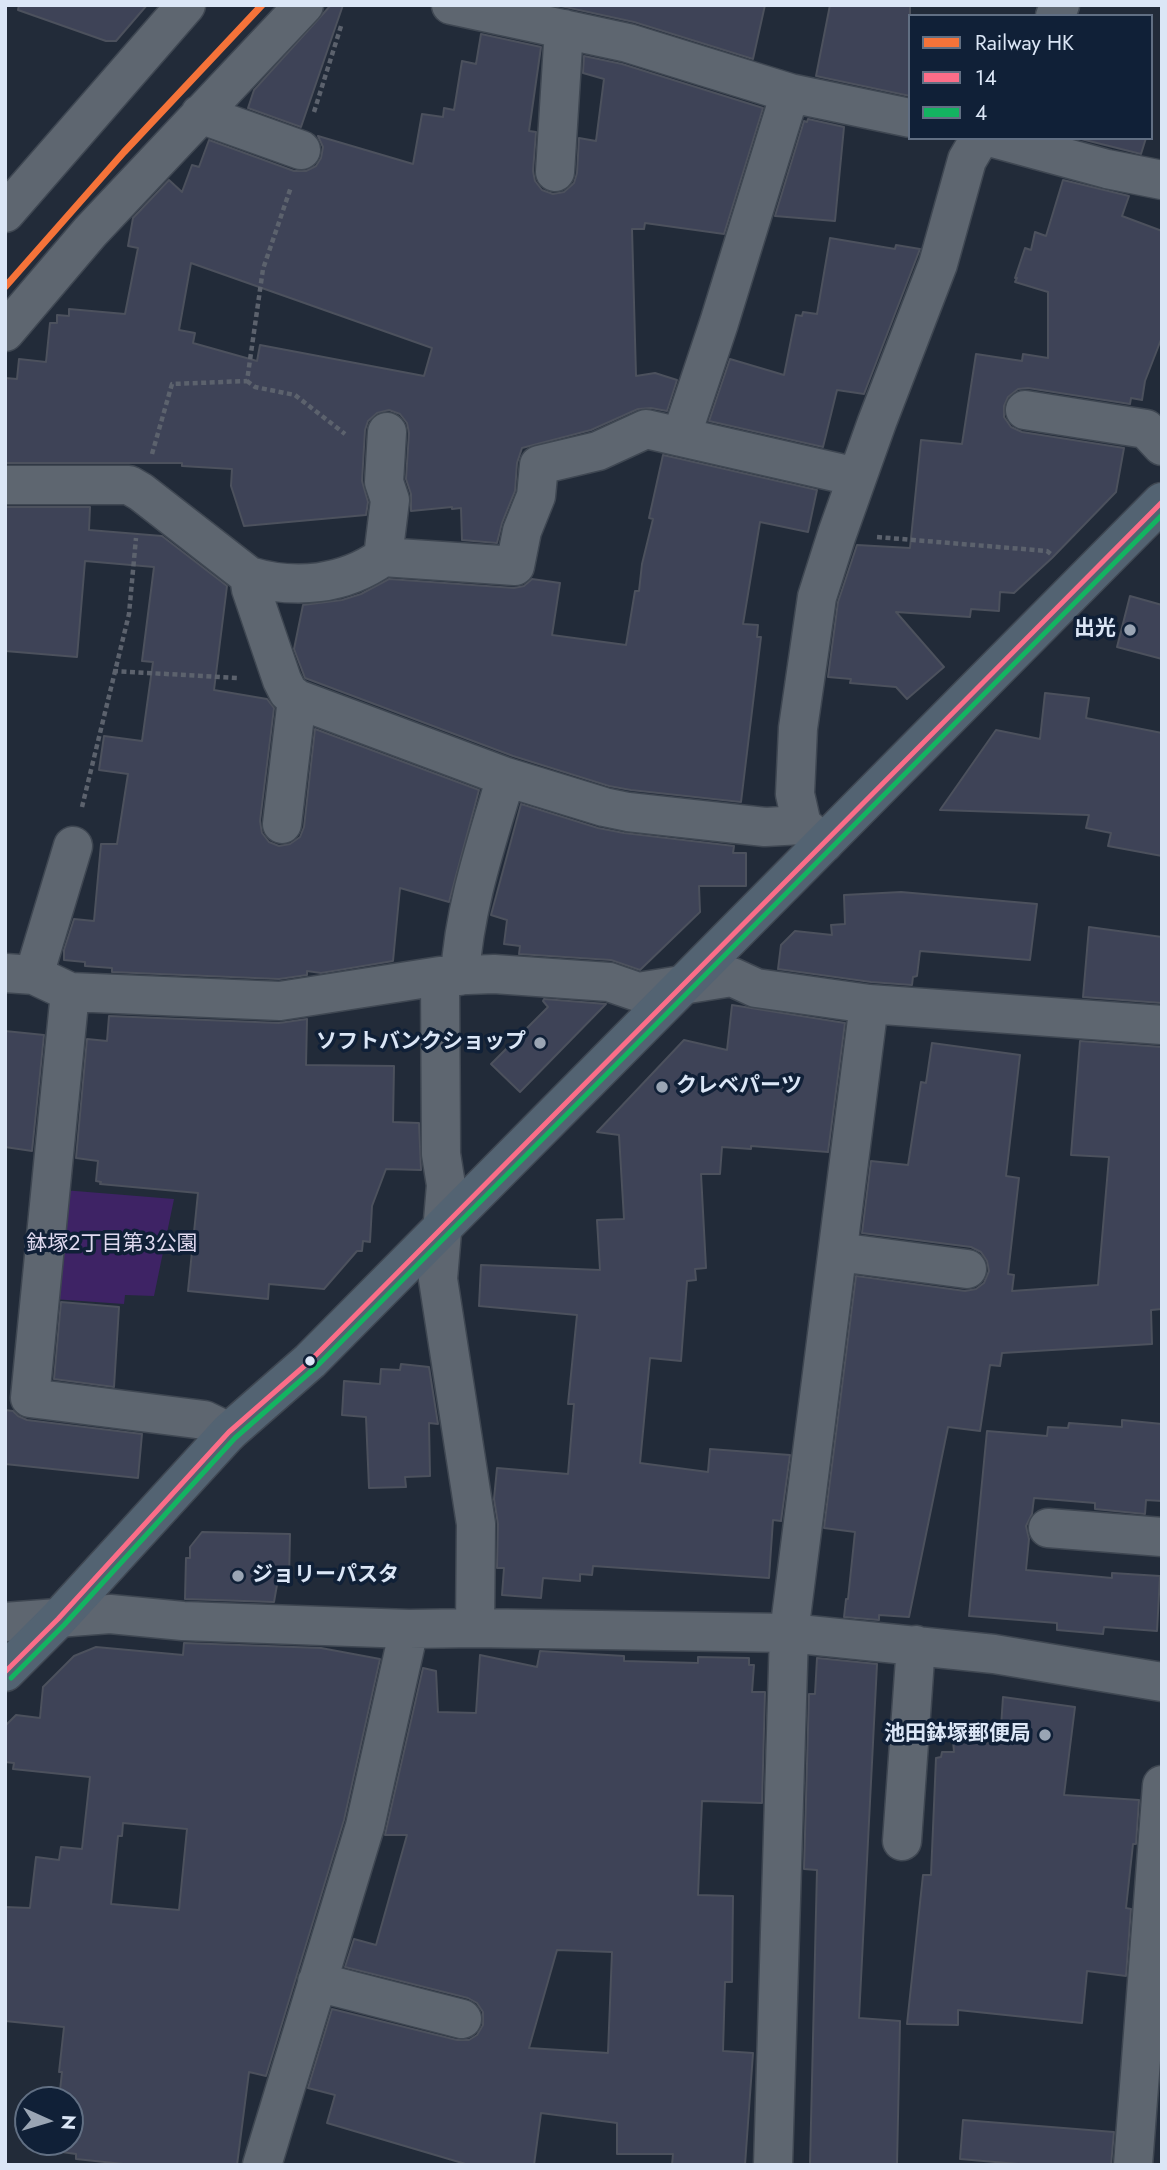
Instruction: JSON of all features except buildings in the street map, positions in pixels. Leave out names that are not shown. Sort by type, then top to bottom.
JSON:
[{"type":"highway","points":[[5,1672],[58,1619],[229,1432],[310,1361],[684,986],[813,834],[1159,510]]},
{"type":"street","points":[[5,213],[186,5]]},
{"type":"street","points":[[5,332],[90,232],[304,5]]},
{"type":"street","points":[[452,5],[628,43],[790,93],[908,118]]},
{"type":"street","points":[[555,172],[565,29]]},
{"type":"street","points":[[681,436],[790,93]]},
{"type":"street","points":[[200,114],[301,149]]},
{"type":"street","points":[[813,834],[794,794],[799,728],[817,597],[857,477],[938,264],[967,160],[979,140]]},
{"type":"street","points":[[1000,140],[1107,169],[1162,180]]},
{"type":"street","points":[[1025,410],[1146,429],[1162,446]]},
{"type":"street","points":[[5,485],[129,485],[249,576],[289,584],[328,582],[367,568],[383,557],[515,566],[522,531],[536,496],[540,465],[598,451],[646,429],[857,477]]},
{"type":"street","points":[[383,557],[390,500],[384,482],[387,432]]},
{"type":"street","points":[[249,576],[265,629],[289,690],[282,824]]},
{"type":"street","points":[[265,629],[282,621],[289,584]]},
{"type":"street","points":[[289,690],[506,777],[604,807],[813,834]]},
{"type":"street","points":[[475,1628],[477,1524],[438,1279],[446,1185],[441,1154],[450,976],[462,947],[506,777]]},
{"type":"street","points":[[73,846],[20,974],[71,992],[281,1000],[450,976],[494,974],[609,982],[638,992],[732,977],[756,988],[869,1004],[1162,1025]]},
{"type":"street","points":[[71,992],[30,1398],[204,1420],[229,1432]]},
{"type":"street","points":[[773,2165],[789,1633],[869,1004]]},
{"type":"street","points":[[838,1252],[967,1269]]},
{"type":"street","points":[[1048,1528],[1162,1537]]},
{"type":"street","points":[[5,1622],[110,1614],[183,1621],[409,1629],[789,1633],[994,1654],[1162,1682]]},
{"type":"street","points":[[262,2165],[365,1826],[409,1629]]},
{"type":"street","points":[[902,1841],[916,1645]]},
{"type":"street","points":[[1133,2165],[1162,1785]]},
{"type":"street","points":[[317,1982],[462,2019]]},
{"type":"path","points":[[247,381],[263,269],[343,19]]},
{"type":"path","points":[[73,846],[113,671],[129,614],[141,492],[172,384],[247,381],[254,387],[295,395],[325,417],[361,450],[384,482]]},
{"type":"path","points":[[837,534],[1047,551],[1054,556]]},
{"type":"path","points":[[113,671],[289,690]]},
{"type":"green space","name":"鉢塚２丁目第３公園","points":[[63,1190],[174,1199],[154,1296],[125,1295],[124,1304],[53,1299]]},
{"type":"rail line","name":"HK","points":[[5,287],[124,152],[262,5]]},
{"type":"transit line","name":"14","points":[[5,1672],[58,1619],[229,1432],[310,1361],[1162,502]]},
{"type":"transit line","name":"4","points":[[11,1678],[64,1625],[235,1438],[316,1367],[1162,515]]},
{"type":"place","name":"出光","points":[[1130,630]]},
{"type":"place","name":"ソフトバンクショップ","points":[[540,1043]]},
{"type":"place","name":"クレベパーツ","points":[[662,1087]]},
{"type":"place","name":"ジョリーパスタ","points":[[238,1576]]},
{"type":"place","name":"池田鉢塚郵便局","points":[[1045,1735]]}]
